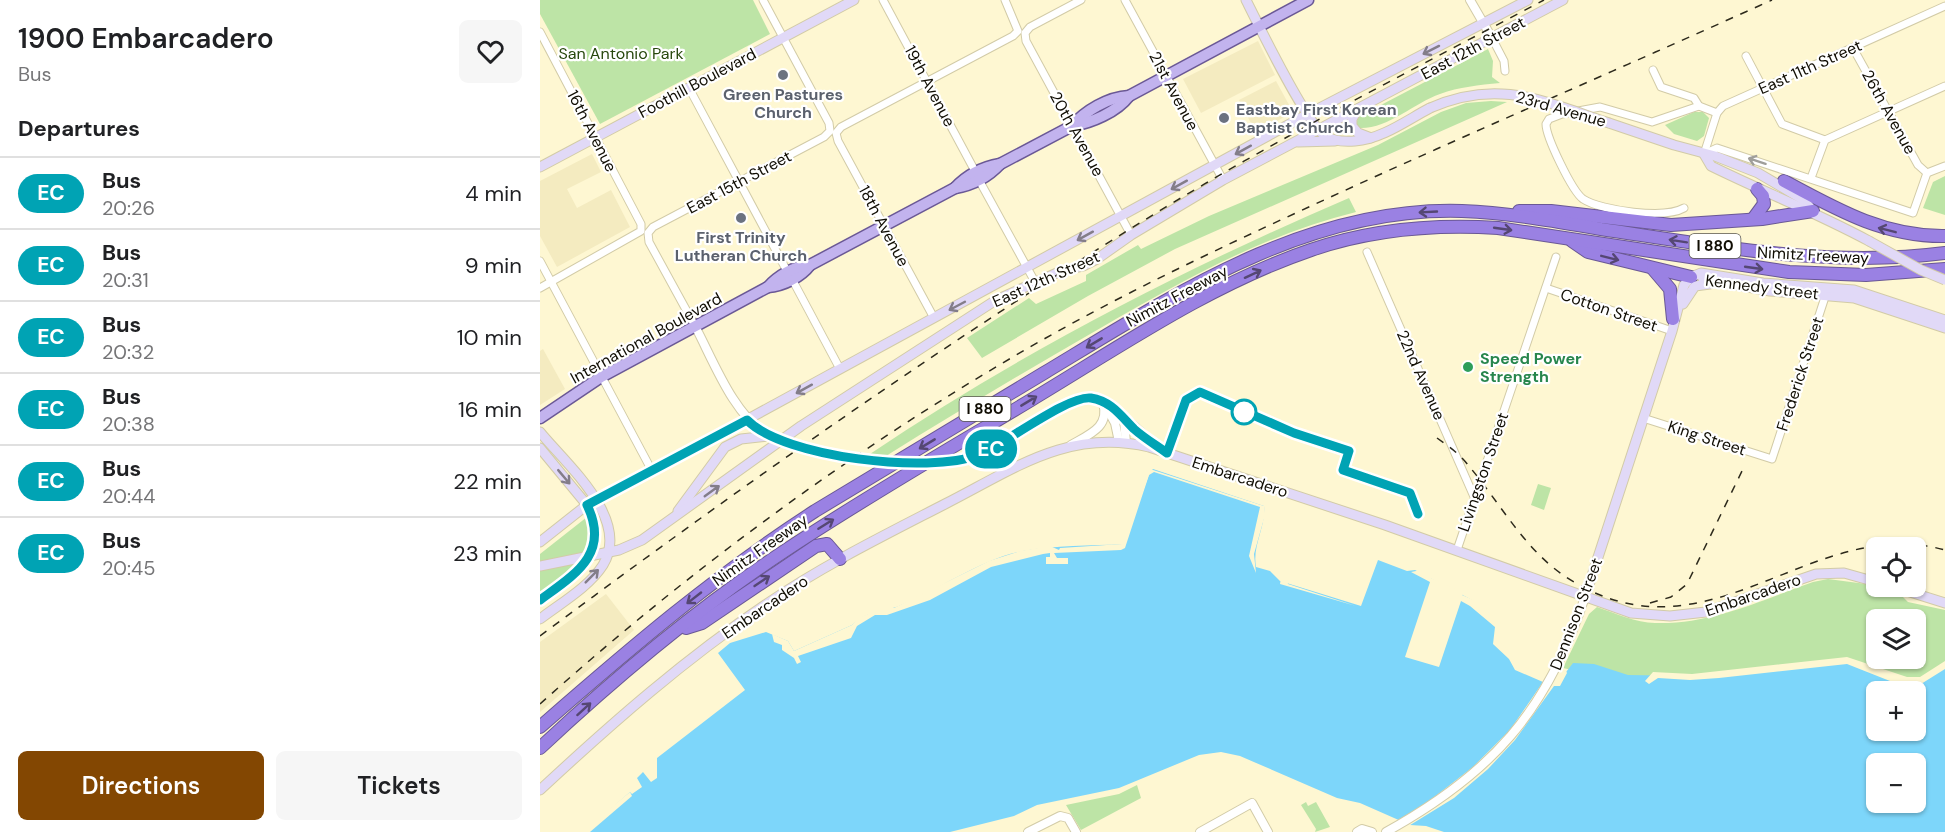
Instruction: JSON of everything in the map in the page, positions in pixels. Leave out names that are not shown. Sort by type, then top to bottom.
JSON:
[{"type":"highway","points":[[1784,181],[1877,227],[1920,236],[1945,236]]},
{"type":"highway","points":[[1753,219],[1764,204],[1763,196],[1757,189]]},
{"type":"highway","points":[[1486,213],[1551,211],[1671,225],[1753,219],[1813,211]]},
{"type":"highway","name":"Nimitz Freeway","points":[[540,727],[681,608],[772,539],[1174,296],[1285,243],[1337,226],[1411,213],[1486,213],[1789,255],[1867,258],[1945,253]]},
{"type":"highway","name":"Nimitz Freeway","points":[[540,748],[676,632],[742,581],[824,525],[1137,336],[1254,274],[1338,242],[1399,229],[1429,226],[1487,227],[1752,268],[1813,274],[1886,275],[1945,270]]},
{"type":"highway","points":[[1571,241],[1588,252],[1691,277]]},
{"type":"highway","points":[[1653,268],[1670,289],[1672,325]]},
{"type":"highway","points":[[676,632],[702,622],[816,546],[827,544],[840,559]]},
{"type":"main road","name":"Foothill Boulevard","points":[[540,167],[854,0]]},
{"type":"main road","points":[[1246,0],[1308,114],[1318,129],[1338,140]]},
{"type":"main road","name":"International Boulevard","points":[[540,418],[601,377],[768,287],[775,280],[790,276],[801,266],[810,265],[978,176],[988,166],[1000,164],[1072,126],[1085,124],[1107,113],[1123,103],[1129,96],[1308,0]]},
{"type":"main road","name":"East 12th Street","points":[[540,542],[592,503],[651,469],[747,420],[1308,114],[1528,0]]},
{"type":"main road","name":"East 12th Street","points":[[540,566],[609,552],[634,544],[669,522],[801,426],[947,329],[996,300],[1035,282],[1083,266],[1223,180],[1563,0]]},
{"type":"main road","name":"23rd Avenue","points":[[1293,142],[1356,141],[1371,138],[1430,108],[1466,94],[1499,93],[1539,100],[1715,156],[1770,179],[1804,200],[1813,211]]},
{"type":"main road","points":[[1359,108],[1352,118],[1352,126],[1358,133],[1371,138]]},
{"type":"main road","name":"23rd Avenue","points":[[1704,154],[1712,166],[1795,207],[1813,211],[1921,270],[1945,280]]},
{"type":"main road","points":[[1770,179],[1784,181]]},
{"type":"main road","name":"Kennedy Street","points":[[1691,277],[1701,273],[1826,292],[1866,302],[1945,328]]},
{"type":"main road","name":"Kennedy Street","points":[[1691,277],[1720,283],[1826,292],[1854,290],[1945,320]]},
{"type":"main road","name":"Dennison Street","points":[[1585,597],[1684,285],[1691,277]]},
{"type":"main road","name":"Dennison Street","points":[[1672,325],[1690,290],[1695,286],[1720,283]]},
{"type":"main road","points":[[540,432],[592,503],[594,528],[593,546],[582,568],[540,600]]},
{"type":"main road","points":[[669,522],[725,447],[733,442],[763,435]]},
{"type":"main road","name":"Embarcadero","points":[[540,790],[612,725],[707,647],[767,604],[840,559],[1043,454],[1071,445],[1123,443],[1167,453],[1456,550],[1631,613],[1682,616],[1721,608],[1816,574],[1844,573],[1866,579]]},
{"type":"main road","points":[[540,448],[608,518],[609,552],[595,575],[540,619]]},
{"type":"main road","points":[[557,562],[566,572],[564,582]]},
{"type":"main road","points":[[1926,597],[1945,603]]},
{"type":"street","name":"18th Avenue","points":[[763,0],[934,318]]},
{"type":"street","name":"19th Avenue","points":[[884,0],[1035,282]]},
{"type":"street","name":"20th Avenue","points":[[1005,0],[1131,235]]},
{"type":"street","name":"East 15th Street","points":[[540,288],[1081,0]]},
{"type":"street","name":"21st Avenue","points":[[1125,0],[1223,180]]},
{"type":"street","name":"23rd Avenue","points":[[1470,0],[1504,62],[1505,71]]},
{"type":"street","name":"East 11th Street","points":[[1718,113],[1723,106],[1945,6]]},
{"type":"street","name":"16th Avenue","points":[[540,32],[543,44],[747,420],[763,435],[813,451],[935,464],[976,456],[1079,399],[1092,398],[1103,403]]},
{"type":"street","name":"26th Avenue","points":[[1853,48],[1918,165],[1928,173]]},
{"type":"street","points":[[1746,56],[1782,124],[1825,140],[1945,86]]},
{"type":"street","points":[[1653,70],[1661,87],[1694,98],[1699,106],[1718,113],[1704,154]]},
{"type":"street","points":[[689,88],[840,369]]},
{"type":"street","points":[[1684,208],[1664,214],[1604,207],[1583,198],[1571,183],[1546,124],[1549,119],[1562,114],[1600,107],[1648,122],[1656,122],[1699,106]]},
{"type":"street","points":[[1811,178],[1825,140]]},
{"type":"street","name":"23rd Avenue","points":[[1704,154],[1717,148],[1913,213],[1928,173]]},
{"type":"street","points":[[1928,173],[1945,165]]},
{"type":"street","name":"22nd Avenue","points":[[1366,252],[1475,499]]},
{"type":"street","name":"Livingston Street","points":[[1456,550],[1556,257]]},
{"type":"street","points":[[540,261],[651,469]]},
{"type":"street","name":"Cotton Street","points":[[1546,288],[1672,325]]},
{"type":"street","name":"Frederick Street","points":[[1772,459],[1826,292]]},
{"type":"street","points":[[1103,403],[1110,404],[1144,437],[1167,453]]},
{"type":"street","points":[[1103,403],[1123,443]]},
{"type":"street","points":[[1071,445],[1103,424],[1105,417],[1103,403]]},
{"type":"street","points":[[1123,416],[1123,443]]},
{"type":"street","name":"King Street","points":[[1643,418],[1772,459]]},
{"type":"street","name":"Dennison Street","points":[[1357,832],[1385,832],[1438,802],[1489,760],[1531,710],[1563,657],[1585,597]]},
{"type":"street","points":[[1200,832],[1252,803],[1268,832]]},
{"type":"street","points":[[1028,832],[1060,816],[1068,818],[1076,832]]},
{"type":"shaded area","points":[[1258,41],[1275,75],[1201,113],[1183,79]]},
{"type":"shaded area","points":[[1276,81],[1293,112],[1256,133],[1239,100]]},
{"type":"shaded area","points":[[592,154],[601,172],[567,189],[577,208],[611,190],[630,227],[557,267],[540,236],[540,181]]},
{"type":"shaded area","points":[[543,349],[565,389],[540,405],[540,351]]},
{"type":"shaded area","points":[[606,594],[634,630],[540,712],[540,642]]},
{"type":"green space","name":"San Antonio Park","points":[[540,0],[753,0],[770,34],[600,124],[540,14]]},
{"type":"green space","points":[[1488,49],[1493,61],[1492,77],[1500,83],[1447,92],[1430,98],[1379,125],[1358,128],[1356,126],[1358,117]]},
{"type":"green space","points":[[1507,102],[1175,249],[1088,296],[982,358],[967,338],[1029,298],[1036,304],[1086,281],[1086,275],[1138,245],[1141,249],[1209,216],[1378,145],[1441,112],[1466,103]]},
{"type":"green space","points":[[1694,112],[1703,112],[1709,118],[1704,136],[1697,141],[1674,134],[1665,125]]},
{"type":"green space","points":[[1945,176],[1945,215],[1923,208],[1933,182]]},
{"type":"green space","points":[[1349,198],[1356,212],[1289,233],[1195,275],[1104,326],[886,456],[870,454],[985,381],[1044,347],[1225,254]]},
{"type":"green space","points":[[1538,484],[1551,488],[1544,510],[1531,505]]},
{"type":"green space","points":[[587,517],[587,544],[583,555],[570,571],[540,594],[540,554]]},
{"type":"green space","points":[[1828,579],[1866,584],[1866,597],[1903,597],[1908,602],[1945,610],[1945,664],[1919,680],[1649,687],[1563,668],[1589,614],[1597,607],[1640,621],[1675,623],[1716,616],[1813,582]]},
{"type":"green space","points":[[1137,785],[1141,798],[1081,830],[1066,805],[1119,794]]},
{"type":"green space","points":[[1306,802],[1308,806],[1316,802],[1330,827],[1315,832],[1316,829],[1301,805]]},
{"type":"water","points":[[1153,469],[1264,506],[1256,551],[1256,567],[1270,571],[1280,581],[1361,606],[1378,560],[1407,571],[1415,570],[1474,601],[1499,625],[1496,641],[1510,657],[1524,669],[1541,676],[1563,676],[1573,663],[1594,664],[1628,675],[1692,676],[1848,660],[1866,667],[1866,669],[1897,679],[1919,680],[1945,664],[1945,832],[1444,832],[1426,826],[1410,825],[1360,803],[1337,798],[1240,756],[1221,752],[1199,755],[1119,788],[1037,805],[1014,816],[950,832],[584,832],[630,792],[632,794],[642,787],[637,778],[643,772],[651,782],[657,778],[657,758],[745,690],[718,653],[730,643],[766,632],[788,641],[794,651],[852,625],[869,614],[895,608],[977,567],[1008,555],[1048,548],[1124,544]]},
{"type":"pier","points":[[1150,469],[1264,506],[1265,515],[1254,554],[1256,573],[1249,556],[1260,507],[1154,472],[1149,475],[1125,548],[1121,550],[1054,553],[1057,558],[1068,558],[1068,564],[1046,564],[1046,557],[1050,557],[1050,553],[991,567],[930,600],[887,615],[875,615],[857,626],[851,638],[798,656],[801,662],[797,664],[794,658],[782,650],[782,645],[774,642],[772,634],[788,641],[794,651],[852,625],[858,618],[883,608],[894,608],[989,561],[1020,551],[1050,546],[1059,550],[1060,548],[1122,544],[1143,477]]},
{"type":"pier","points":[[1421,570],[1432,575],[1431,578],[1463,592],[1462,595],[1476,601],[1501,623],[1499,640],[1521,666],[1547,675],[1561,673],[1565,669],[1567,673],[1560,686],[1554,686],[1515,740],[1488,769],[1454,798],[1407,827],[1395,822],[1428,802],[1473,767],[1510,730],[1543,682],[1515,670],[1509,659],[1493,644],[1495,627],[1461,601],[1439,667],[1405,657],[1430,582],[1411,572]]},
{"type":"pier","points":[[1281,578],[1287,580],[1288,584],[1356,606],[1280,584]]},
{"type":"pier","points":[[1847,657],[1866,663],[1866,669],[1883,669],[1907,677],[1920,677],[1945,661],[1945,669],[1926,681],[1890,681],[1847,664],[1719,678],[1690,680],[1658,678],[1649,684],[1645,681],[1653,672],[1692,674]]},
{"type":"pier","points":[[630,792],[632,796],[590,832],[581,832]]},
{"type":"railway","points":[[540,636],[691,525],[844,417],[1077,262],[1252,157],[1544,0]]},
{"type":"railway","points":[[540,704],[659,603],[782,508],[911,420],[1044,339],[1165,275],[1289,216],[1772,0]]},
{"type":"railway","points":[[1437,438],[1465,461],[1542,558],[1574,582],[1624,603],[1671,606],[1717,598],[1851,551],[1897,544],[1945,550]]},
{"type":"railway","points":[[1650,603],[1671,597],[1687,584],[1742,471]]},
{"type":"bus line","name":"EC","points":[[540,600],[582,568],[590,556],[594,528],[592,515],[587,505],[747,420],[753,427],[768,436],[793,447],[913,464],[935,464],[976,456],[1000,445],[1075,400],[1092,398],[1110,404],[1133,428],[1167,453],[1186,400],[1200,392],[1294,433],[1349,451],[1343,470],[1410,493],[1418,514]]},
{"type":"place","name":"Green Pastures Church","points":[[783,75]]},
{"type":"place","name":"Eastbay First Korean Baptist Church","points":[[1224,118]]},
{"type":"place","name":"First Trinity Lutheran Church","points":[[741,218]]},
{"type":"place","name":"Speed Power Strength","points":[[1468,367]]}]
